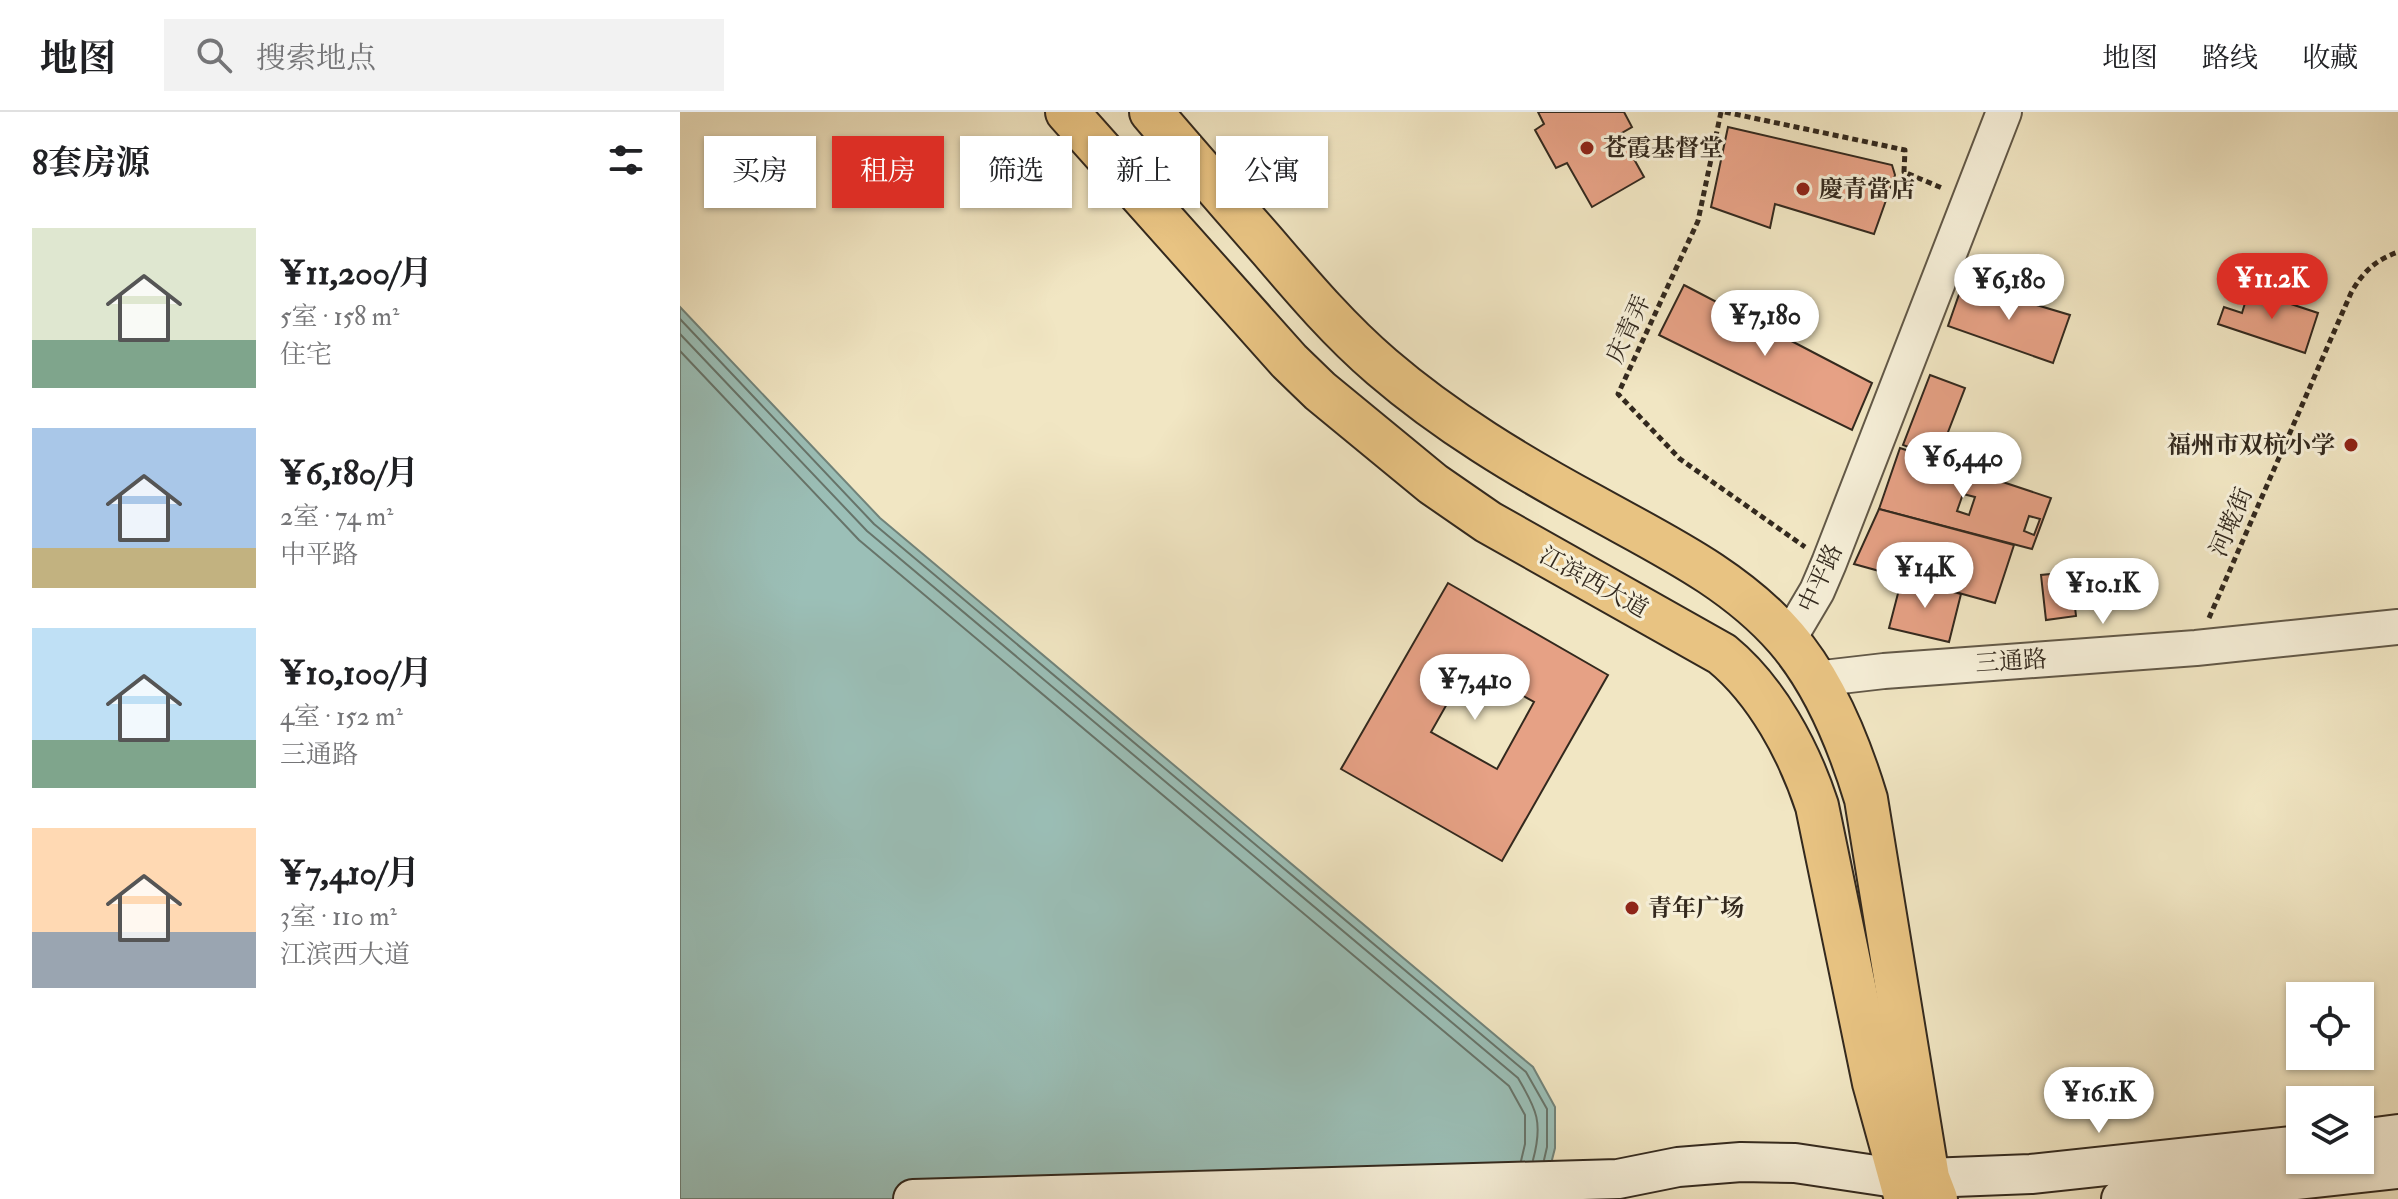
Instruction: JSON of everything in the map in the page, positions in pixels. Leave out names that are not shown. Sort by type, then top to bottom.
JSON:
[{"type":"main road","name":"江滨西大道","points":[[1067,112],[1320,391],[1433,484],[1488,522],[1722,654],[1753,685],[1801,764],[1817,806],[1874,1083],[1926,1192]]},
{"type":"main road","points":[[1151,112],[1318,304],[1382,367],[1483,441],[1588,504],[1710,571],[1761,612],[1788,640],[1815,679],[1851,752],[1866,799],[1926,1192]]},
{"type":"main road","points":[[2374,1137],[2398,1134]]},
{"type":"main road","points":[[913,1199],[1618,1179],[1678,1167],[1741,1162],[1795,1163],[1926,1192],[2031,1174],[2286,1147]]},
{"type":"main road","points":[[2121,1199],[2398,1169]]},
{"type":"street","name":"中平路","points":[[1788,640],[1817,591],[1829,563],[2004,112]]},
{"type":"street","name":"三通路","points":[[1815,679],[2196,648],[2398,627]]},
{"type":"path","name":"庆青弄","points":[[1829,563],[1680,459],[1618,394],[1698,221],[1723,112],[1905,150],[1904,172],[1971,200]]},
{"type":"path","name":"河墘街","points":[[2196,648],[2351,293],[2371,265],[2398,252]]},
{"type":"water","points":[[680,307],[880,518],[1533,1067],[1555,1107],[1555,1148],[1542,1199],[680,1199]]},
{"type":"building","name":"苍霞基督堂","points":[[1538,112],[1624,112],[1632,127],[1620,134],[1644,177],[1592,207],[1567,163],[1556,168],[1535,130],[1544,124]]},
{"type":"building","name":"慶青當店","points":[[1728,127],[1892,165],[1895,175],[1874,234],[1775,204],[1770,228],[1711,207]]},
{"type":"building","points":[[1963,283],[2070,315],[2053,363],[1948,326]]},
{"type":"building","points":[[1684,285],[1872,383],[1852,430],[1659,335]]},
{"type":"building","points":[[2249,290],[2318,313],[2305,353],[2218,324],[2224,307],[2242,313]]},
{"type":"building","points":[[1930,375],[1965,388],[1938,458],[1903,445]]},
{"type":"building","points":[[1900,448],[2051,498],[2032,549],[1879,509]],"holes":[[[1963,494],[1975,497],[1969,515],[1957,511]],[[2029,516],[2040,519],[2034,535],[2024,531]]]},
{"type":"building","points":[[1879,509],[2014,545],[1995,603],[1854,564]],"holes":[[[1941,544],[1949,547],[1942,570],[1933,567]]]},
{"type":"building","points":[[2071,572],[2076,616],[2046,620],[2041,575]]},
{"type":"building","points":[[1902,578],[1961,594],[1949,642],[1889,628]]},
{"type":"building","points":[[1448,583],[1608,675],[1502,861],[1341,769]],"holes":[[[1469,665],[1534,702],[1497,769],[1431,732]]]},
{"type":"place","name":"苍霞基督堂","points":[[1587,148]]},
{"type":"place","name":"慶青當店","points":[[1803,189]]},
{"type":"place","name":"福州市双杭小学","points":[[2351,445]]},
{"type":"place","name":"青年广场","points":[[1632,908]]}]
